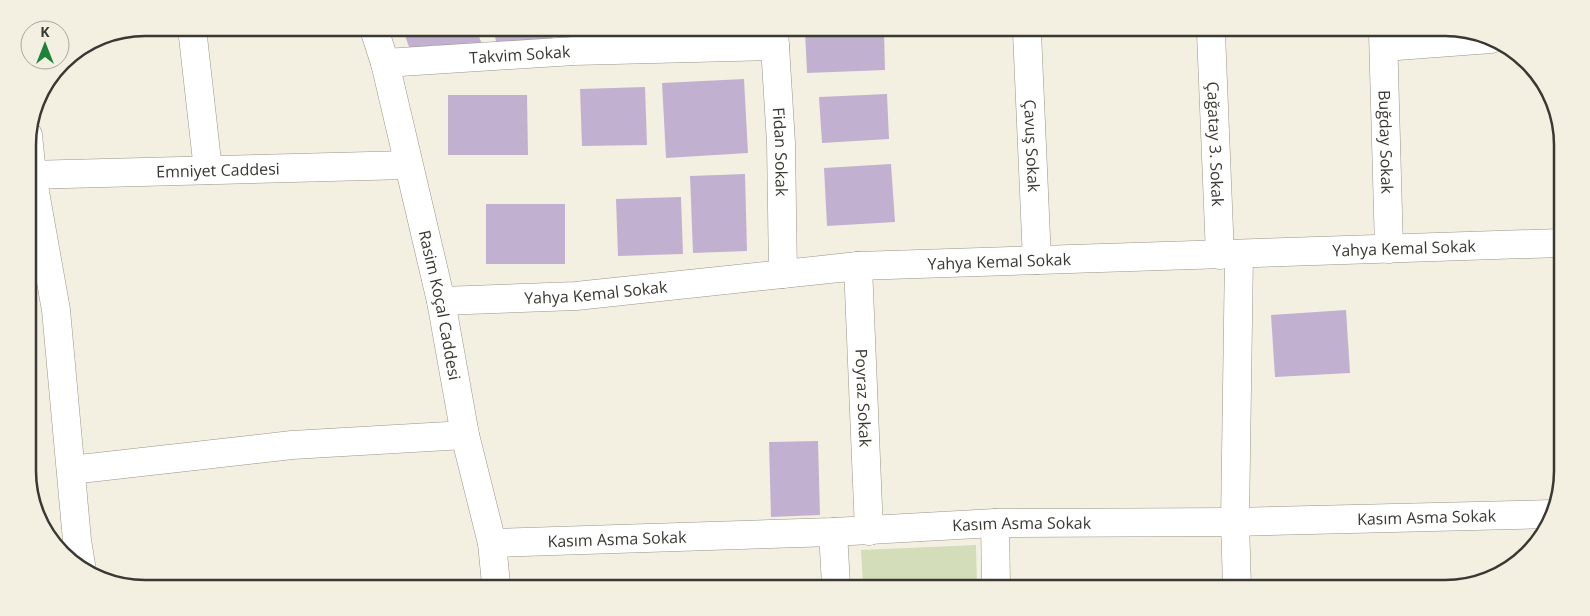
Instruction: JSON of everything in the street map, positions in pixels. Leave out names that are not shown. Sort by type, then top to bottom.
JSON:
[{"type":"street","points":[[193,36],[208,170]]},
{"type":"street","name":"Rasim Koçal Caddesi","points":[[376,36],[385,63],[441,301],[465,435],[492,543],[496,580]]},
{"type":"street","name":"Çavuş Sokak","points":[[1027,36],[1037,260]]},
{"type":"street","name":"Çağatay 3. Sokak","points":[[1211,36],[1230,255],[1237,580]]},
{"type":"street","name":"Takvim Sokak","points":[[385,63],[573,40],[775,38]]},
{"type":"street","name":"Fidan Sokak","points":[[775,38],[782,143],[783,274]]},
{"type":"street","points":[[1383,40],[1470,39]]},
{"type":"street","name":"Buğday Sokak","points":[[1383,40],[1389,249]]},
{"type":"street","name":"Emniyet Caddesi","points":[[36,175],[408,165]]},
{"type":"street","points":[[36,206],[56,310],[77,540],[81,558]]},
{"type":"street","name":"Yahya Kemal Sokak","points":[[441,301],[576,296],[858,266],[1554,244]]},
{"type":"street","name":"Poyraz Sokak","points":[[858,266],[869,531]]},
{"type":"street","points":[[71,470],[292,445],[465,435]]},
{"type":"street","name":"Kasım Asma Sokak","points":[[492,543],[869,531],[995,523],[1235,522],[1545,514]]},
{"type":"street","points":[[995,523],[996,580]]},
{"type":"street","points":[[833,532],[836,580]]},
{"type":"green space","points":[[976,545],[977,580],[863,580],[861,550]]},
{"type":"building","points":[[405,36],[479,36],[482,44],[442,48],[435,45],[410,50]]},
{"type":"building","points":[[495,36],[553,36],[553,42],[497,45]]},
{"type":"building","points":[[805,36],[884,36],[885,70],[807,73]]},
{"type":"building","points":[[744,79],[748,153],[666,158],[662,83]]},
{"type":"building","points":[[645,87],[647,145],[582,146],[580,89]]},
{"type":"building","points":[[887,94],[889,139],[822,143],[819,97]]},
{"type":"building","points":[[448,95],[527,95],[528,155],[448,155]]},
{"type":"building","points":[[891,164],[895,222],[827,226],[824,168]]},
{"type":"building","points":[[745,174],[747,251],[693,253],[690,176]]},
{"type":"building","points":[[681,197],[683,254],[618,256],[616,199]]},
{"type":"building","points":[[486,204],[565,204],[565,264],[486,264]]},
{"type":"building","points":[[1346,310],[1350,373],[1275,377],[1271,315]]},
{"type":"building","points":[[818,441],[820,515],[771,517],[769,442]]}]
